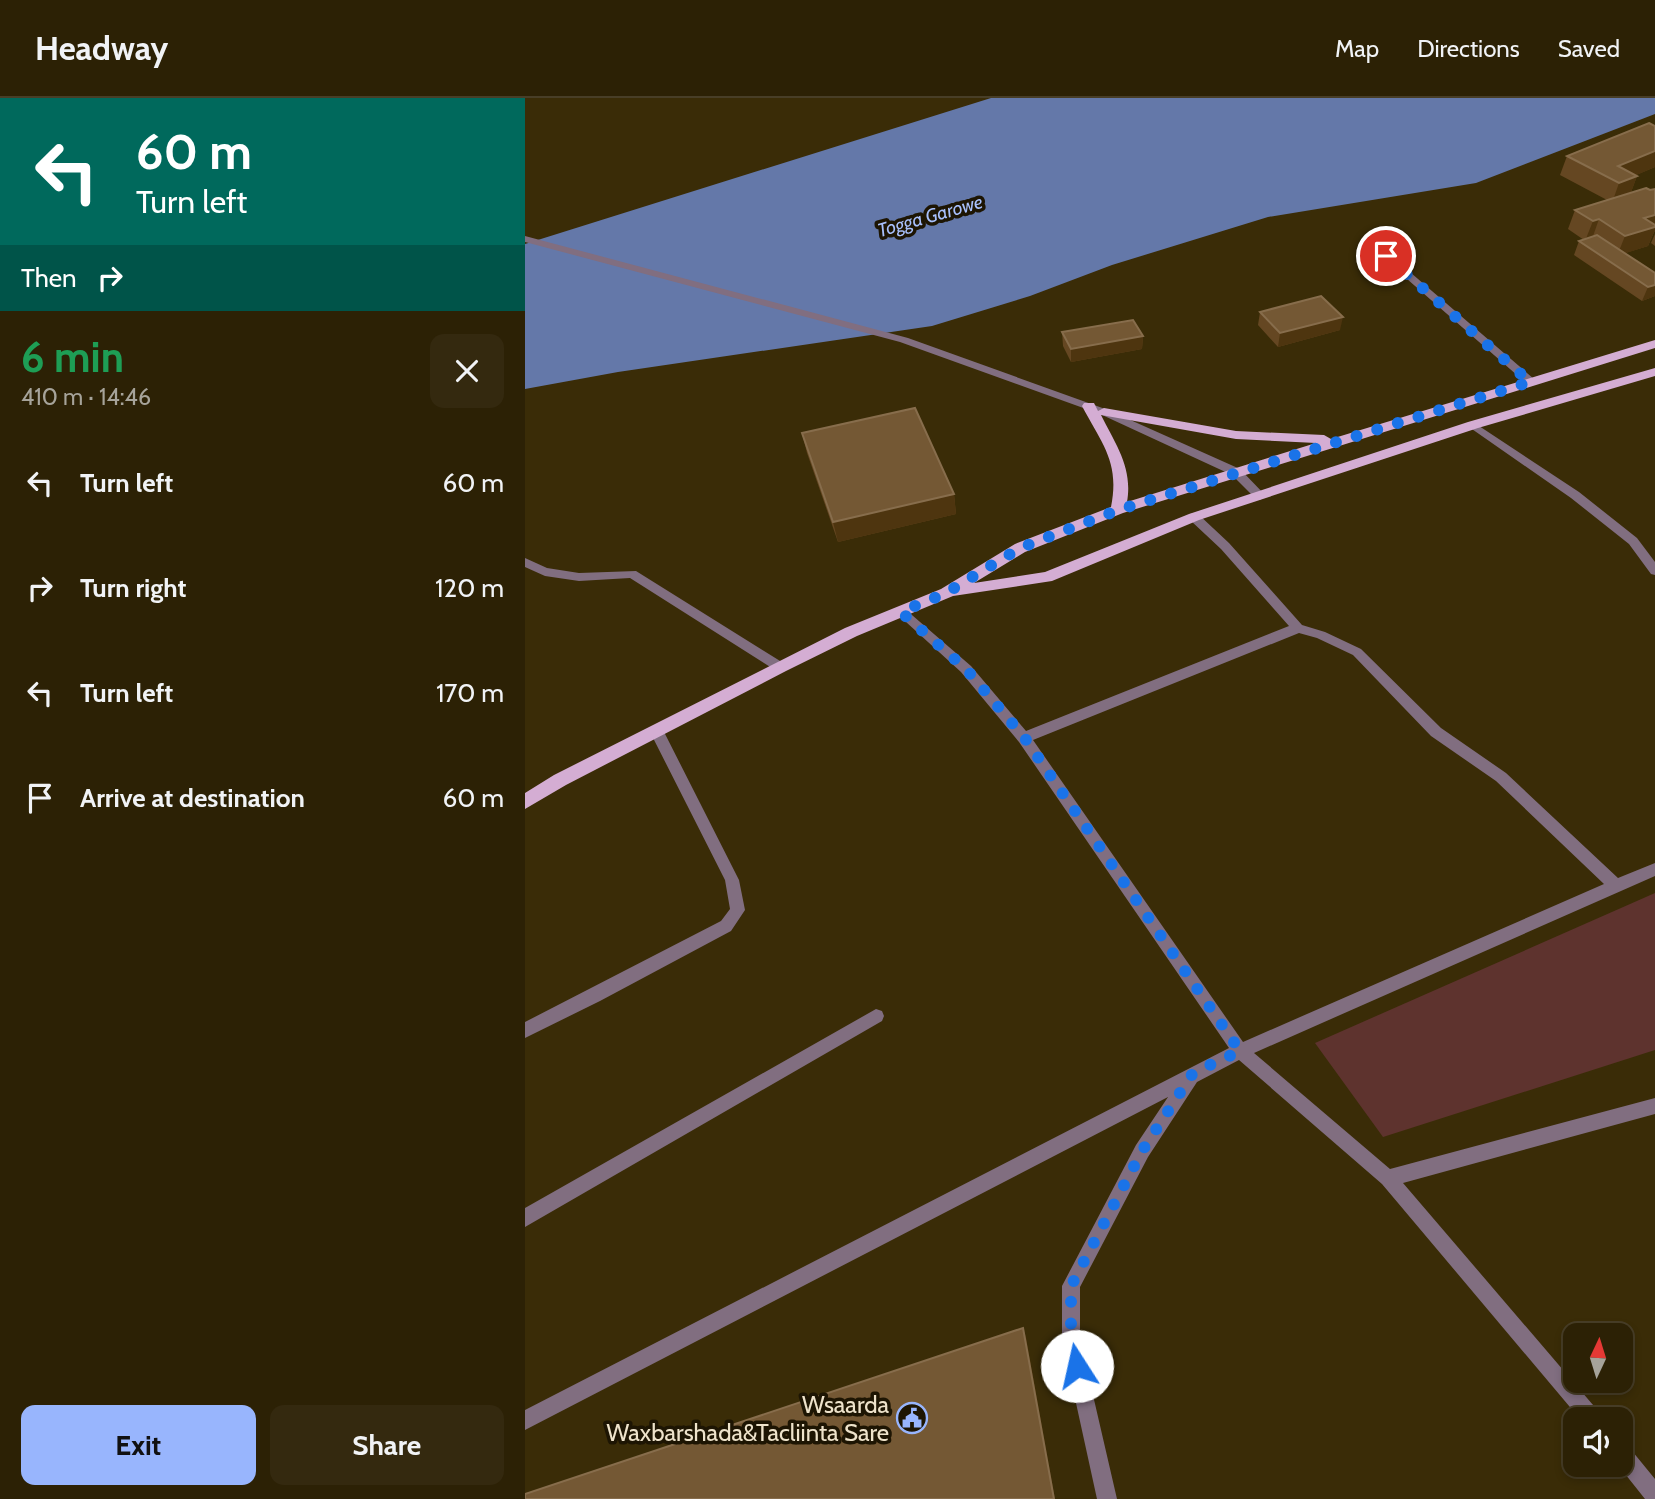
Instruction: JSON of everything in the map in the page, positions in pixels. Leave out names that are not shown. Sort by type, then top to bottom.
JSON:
[{"type":"main road","points":[[525,802],[560,780],[779,667],[851,632],[946,593],[1020,548],[1118,510],[1236,472],[1655,344]]},
{"type":"main road","points":[[946,593],[1047,577],[1194,517],[1473,425],[1655,372]]},
{"type":"main road","points":[[1089,406],[1121,464],[1122,488],[1118,510]]},
{"type":"main road","points":[[1104,412],[1236,435],[1338,440]]},
{"type":"street","points":[[525,239],[904,340],[1104,412],[1236,472],[1260,496]]},
{"type":"street","points":[[1386,256],[1530,382]]},
{"type":"street","points":[[1473,425],[1585,502],[1633,541],[1655,571]]},
{"type":"street","points":[[1194,517],[1225,547],[1298,628],[1321,635],[1357,652],[1436,732],[1501,778],[1616,886]]},
{"type":"street","points":[[525,562],[545,572],[579,577],[632,574],[779,667]]},
{"type":"street","points":[[901,612],[966,669],[1024,737],[1240,1051],[1388,1178],[1582,1407]]},
{"type":"street","points":[[1024,737],[1298,628]]},
{"type":"street","points":[[525,1030],[726,926],[737,910],[732,880],[656,730]]},
{"type":"street","points":[[525,1420],[1193,1073],[1655,869]]},
{"type":"street","points":[[525,1218],[876,1016]]},
{"type":"street","points":[[1107,1499],[1071,1339],[1071,1286],[1142,1151],[1193,1073]]},
{"type":"street","points":[[1388,1178],[1655,1106]]},
{"type":"street","points":[[1633,1468],[1655,1495]]},
{"type":"shaded area","points":[[1655,893],[1655,1050],[1383,1137],[1315,1043]]},
{"type":"water","name":"Togga Garowe","points":[[991,98],[1655,98],[1655,114],[1476,183],[1268,217],[1112,265],[1030,296],[932,326],[618,372],[525,389],[525,244]]},
{"type":"building","points":[[1649,123],[1655,126],[1655,151],[1618,166],[1637,176],[1619,183],[1567,156]]},
{"type":"building","points":[[1646,188],[1655,189],[1655,215],[1644,218],[1655,227],[1625,236],[1599,219],[1593,221],[1575,210]]},
{"type":"building","points":[[1597,235],[1655,273],[1655,285],[1648,287],[1579,241]]},
{"type":"building","points":[[1321,296],[1343,317],[1280,333],[1260,312]]},
{"type":"building","points":[[1133,320],[1143,336],[1071,349],[1062,332]]},
{"type":"building","points":[[915,408],[954,494],[833,522],[802,433]]},
{"type":"building","name":"Wsaarda Waxbarshada&Tacliinta Sare","points":[[1023,1328],[1054,1499],[525,1499],[525,1494]]},
{"type":"place","name":"Wsaarda Waxbarshada&Tacliinta Sare","points":[[912,1418]]},
{"type":"route","points":[[1077,1366],[1071,1339],[1071,1286],[1142,1151],[1193,1073],[1240,1051],[1024,737],[966,669],[901,612],[946,593],[1020,548],[1118,510],[1530,382],[1386,256]]}]
